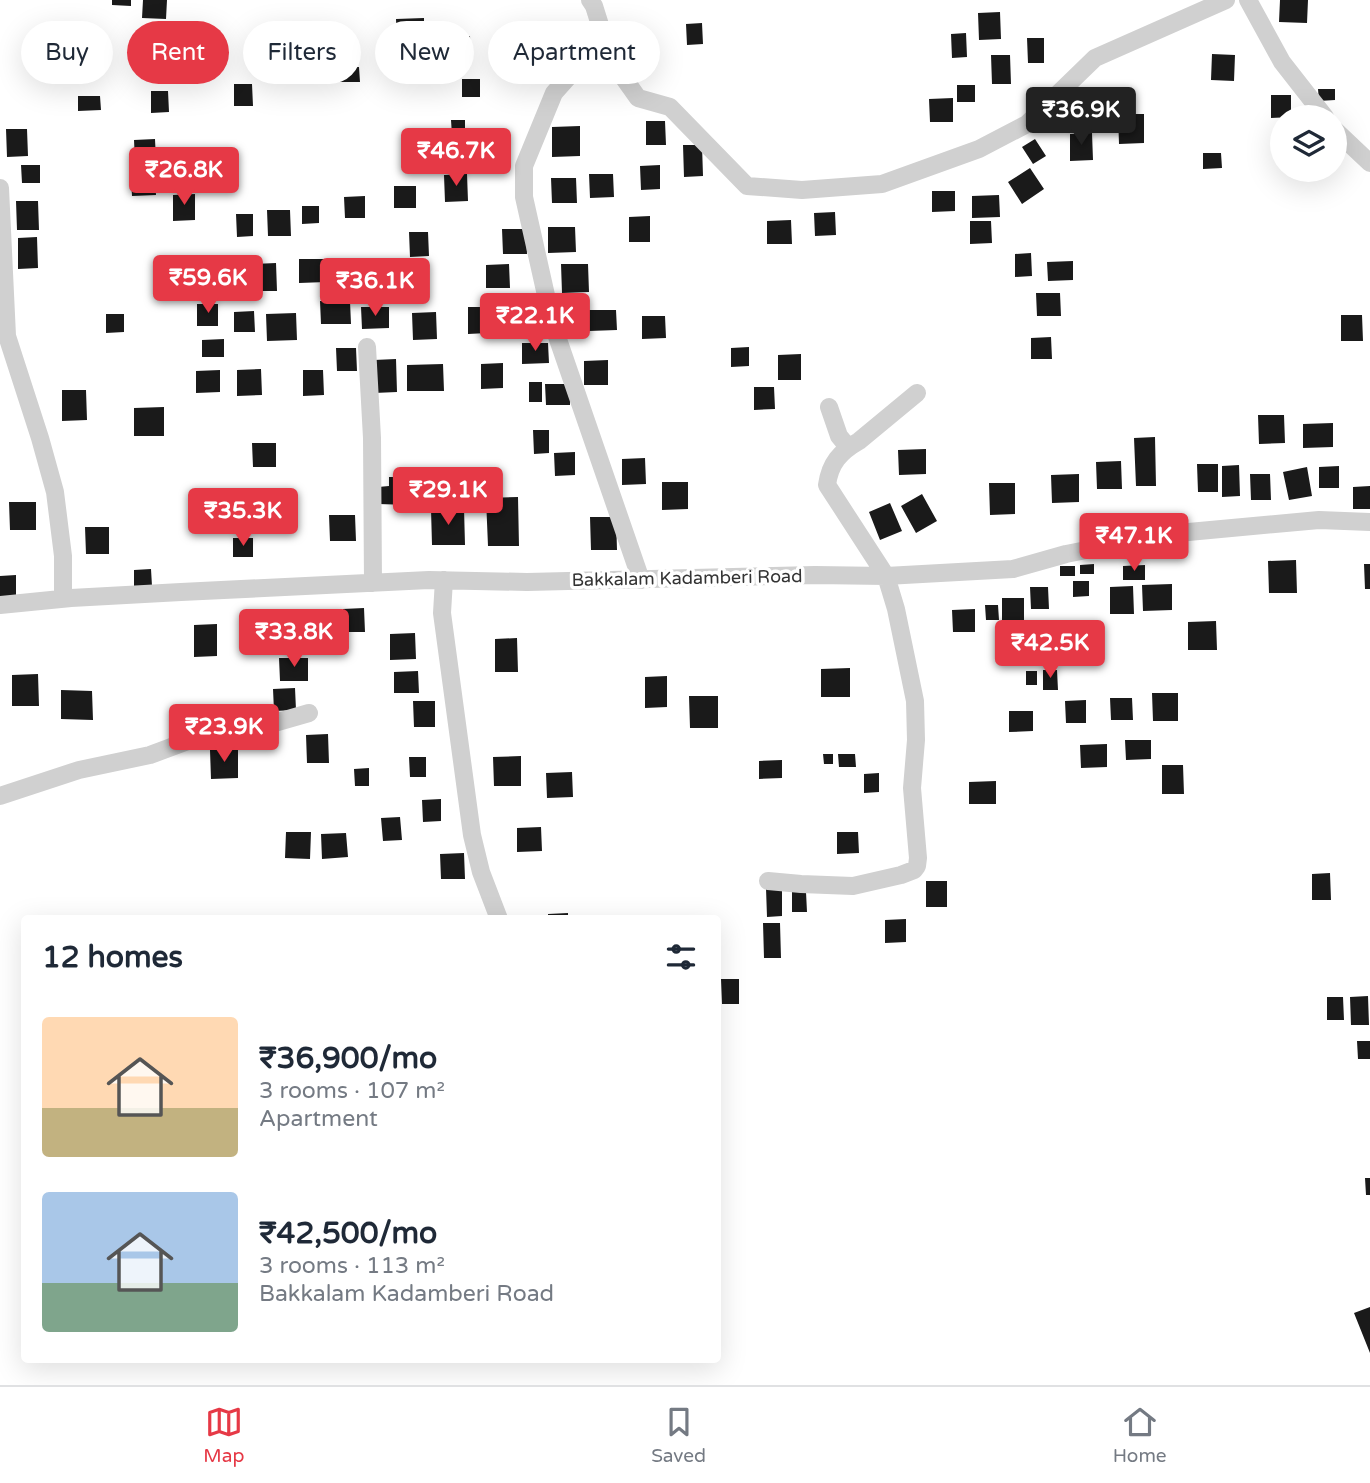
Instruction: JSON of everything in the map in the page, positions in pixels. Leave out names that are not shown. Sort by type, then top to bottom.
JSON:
[{"type":"street","points":[[590,0],[599,21]]},
{"type":"street","points":[[628,84],[638,98],[670,107],[747,186],[802,190],[882,184],[979,149],[1027,124],[1095,58],[1226,0]]},
{"type":"street","points":[[1248,0],[1282,62],[1316,105]]},
{"type":"street","points":[[562,84],[554,93],[524,166],[524,197],[552,322],[641,580]]},
{"type":"street","points":[[1347,141],[1370,163]]},
{"type":"street","points":[[0,188],[7,336],[55,492],[63,556],[63,599]]},
{"type":"street","points":[[367,347],[372,439],[373,583]]},
{"type":"street","points":[[768,881],[853,886],[901,875],[917,866],[912,788],[916,740],[915,701],[898,620],[886,576],[827,485],[829,468],[848,447],[917,393]]},
{"type":"street","points":[[829,407],[839,436],[848,447]]},
{"type":"street","name":"Bakkalam Kadamberi Road","points":[[0,605],[181,592],[444,580],[527,582],[815,575],[886,576],[1013,569],[1066,554],[1167,534],[1319,520],[1370,522]]},
{"type":"street","points":[[444,580],[442,613],[472,835],[481,872],[497,915]]},
{"type":"street","points":[[0,796],[79,770],[150,755],[201,736],[250,730],[309,713]]},
{"type":"building","points":[[112,0],[131,0],[131,6],[112,5]]},
{"type":"building","points":[[143,0],[167,0],[166,19],[142,18]]},
{"type":"building","points":[[1280,0],[1308,0],[1307,23],[1279,22]]},
{"type":"building","points":[[1000,12],[1001,39],[979,40],[978,13]]},
{"type":"building","points":[[424,18],[424,21],[396,21]]},
{"type":"building","points":[[702,23],[703,44],[687,45],[686,24]]},
{"type":"building","points":[[966,33],[967,57],[952,58],[951,34]]},
{"type":"building","points":[[1027,38],[1044,38],[1044,63],[1028,63]]},
{"type":"building","points":[[1212,54],[1235,55],[1234,81],[1211,80]]},
{"type":"building","points":[[991,55],[1010,55],[1011,84],[992,84]]},
{"type":"building","points":[[474,79],[480,79],[480,97],[462,97],[462,84],[474,84]]},
{"type":"building","points":[[234,84],[252,84],[253,106],[234,106]]},
{"type":"building","points":[[957,85],[975,85],[975,102],[957,102]]},
{"type":"building","points":[[1318,89],[1335,89],[1335,100],[1319,101]]},
{"type":"building","points":[[151,91],[168,91],[169,112],[151,113]]},
{"type":"building","points":[[1271,95],[1291,95],[1291,105],[1271,105]]},
{"type":"building","points":[[78,96],[100,96],[101,110],[78,111]]},
{"type":"building","points":[[953,98],[953,122],[930,122],[929,99]]},
{"type":"building","points":[[1118,114],[1144,114],[1144,143],[1119,144]]},
{"type":"building","points":[[451,120],[465,120],[465,135],[452,135]]},
{"type":"building","points":[[646,121],[665,121],[666,145],[646,145]]},
{"type":"building","points":[[580,126],[580,156],[552,157],[552,127]]},
{"type":"building","points":[[6,129],[27,129],[28,156],[7,157]]},
{"type":"building","points":[[1092,133],[1093,160],[1070,161],[1070,134]]},
{"type":"building","points":[[155,139],[156,161],[135,161],[134,140]]},
{"type":"building","points":[[1035,139],[1046,156],[1033,164],[1022,147]]},
{"type":"building","points":[[683,145],[702,145],[703,176],[684,177]]},
{"type":"building","points":[[1203,153],[1221,153],[1222,168],[1203,169]]},
{"type":"building","points":[[21,165],[40,165],[40,183],[22,183]]},
{"type":"building","points":[[660,165],[660,189],[641,190],[640,166]]},
{"type":"building","points":[[1030,168],[1044,189],[1022,204],[1008,182]]},
{"type":"building","points":[[467,174],[468,201],[445,202],[444,175]]},
{"type":"building","points":[[589,174],[613,174],[614,197],[590,198]]},
{"type":"building","points":[[131,177],[155,177],[156,195],[132,196]]},
{"type":"building","points":[[551,178],[576,178],[577,203],[552,203]]},
{"type":"building","points":[[394,186],[416,186],[416,208],[394,208]]},
{"type":"building","points":[[932,191],[955,191],[955,211],[932,212]]},
{"type":"building","points":[[195,194],[195,220],[173,221],[173,195]]},
{"type":"building","points":[[999,195],[1000,217],[972,218],[972,196]]},
{"type":"building","points":[[365,196],[365,218],[345,218],[344,197]]},
{"type":"building","points":[[16,201],[38,201],[39,230],[17,230]]},
{"type":"building","points":[[302,206],[319,206],[319,223],[302,224]]},
{"type":"building","points":[[267,210],[290,210],[291,236],[268,236]]},
{"type":"building","points":[[835,212],[836,235],[815,236],[814,213]]},
{"type":"building","points":[[236,214],[253,214],[253,236],[237,237]]},
{"type":"building","points":[[650,216],[650,242],[629,242],[629,217]]},
{"type":"building","points":[[791,220],[792,244],[767,244],[767,221]]},
{"type":"building","points":[[970,221],[991,221],[992,243],[970,244]]},
{"type":"building","points":[[548,227],[575,227],[576,252],[548,253]]},
{"type":"building","points":[[502,229],[526,229],[527,254],[503,254]]},
{"type":"building","points":[[409,232],[428,232],[429,256],[410,257]]},
{"type":"building","points":[[37,237],[38,268],[18,269],[18,238]]},
{"type":"building","points":[[1031,253],[1032,276],[1015,277],[1015,254]]},
{"type":"building","points":[[299,259],[325,259],[326,282],[299,283]]},
{"type":"building","points":[[1073,261],[1073,280],[1048,281],[1047,262]]},
{"type":"building","points":[[276,263],[277,291],[253,291],[252,264]]},
{"type":"building","points":[[201,264],[223,264],[224,288],[202,289]]},
{"type":"building","points":[[509,264],[510,288],[486,288],[486,265]]},
{"type":"building","points":[[561,264],[588,264],[589,292],[562,293]]},
{"type":"building","points":[[428,272],[429,296],[407,297],[406,273]]},
{"type":"building","points":[[1036,293],[1060,293],[1061,316],[1037,316]]},
{"type":"building","points":[[320,301],[350,301],[351,324],[321,324]]},
{"type":"building","points":[[197,304],[218,304],[218,326],[197,326]]},
{"type":"building","points":[[514,306],[514,333],[494,334],[493,307]]},
{"type":"building","points":[[361,307],[389,307],[389,328],[362,329]]},
{"type":"building","points":[[468,307],[486,307],[487,333],[468,334]]},
{"type":"building","points":[[588,310],[616,310],[617,330],[589,331]]},
{"type":"building","points":[[254,311],[255,332],[234,332],[234,312]]},
{"type":"building","points":[[436,312],[437,339],[413,340],[412,313]]},
{"type":"building","points":[[296,313],[297,340],[267,341],[266,314]]},
{"type":"building","points":[[106,314],[124,314],[124,332],[106,333]]},
{"type":"building","points":[[1341,315],[1362,315],[1363,341],[1341,341]]},
{"type":"building","points":[[642,316],[665,316],[666,338],[642,339]]},
{"type":"building","points":[[1051,337],[1052,359],[1031,359],[1031,338]]},
{"type":"building","points":[[224,339],[224,357],[202,357],[202,340]]},
{"type":"building","points":[[522,343],[548,343],[549,363],[522,364]]},
{"type":"building","points":[[749,347],[749,366],[731,367],[731,348]]},
{"type":"building","points":[[336,348],[356,348],[357,371],[337,371]]},
{"type":"building","points":[[801,354],[801,380],[778,380],[778,355]]},
{"type":"building","points":[[396,359],[397,392],[374,393],[374,360]]},
{"type":"building","points":[[608,360],[608,385],[584,385],[584,361]]},
{"type":"building","points":[[503,363],[503,388],[481,389],[481,364]]},
{"type":"building","points":[[443,364],[444,391],[407,391],[407,365]]},
{"type":"building","points":[[261,369],[262,395],[237,396],[237,370]]},
{"type":"building","points":[[220,370],[220,392],[196,393],[196,371]]},
{"type":"building","points":[[303,370],[323,370],[324,395],[303,396]]},
{"type":"building","points":[[529,382],[542,382],[542,402],[529,402]]},
{"type":"building","points":[[545,384],[570,384],[570,405],[546,405]]},
{"type":"building","points":[[754,387],[774,387],[775,409],[754,410]]},
{"type":"building","points":[[62,390],[86,390],[87,420],[62,421]]},
{"type":"building","points":[[164,407],[164,436],[134,436],[134,408]]},
{"type":"building","points":[[1258,415],[1284,415],[1285,443],[1259,444]]},
{"type":"building","points":[[1333,423],[1333,447],[1303,448],[1303,424]]},
{"type":"building","points":[[533,430],[549,430],[549,453],[534,454]]},
{"type":"building","points":[[1155,437],[1156,486],[1136,486],[1134,438]]},
{"type":"building","points":[[252,443],[276,443],[276,467],[253,467]]},
{"type":"building","points":[[926,449],[926,474],[899,475],[898,450]]},
{"type":"building","points":[[575,452],[575,475],[555,476],[554,453]]},
{"type":"building","points":[[645,458],[646,484],[622,485],[622,459]]},
{"type":"building","points":[[1121,461],[1122,489],[1097,489],[1096,462]]},
{"type":"building","points":[[1197,464],[1218,464],[1218,492],[1198,492]]},
{"type":"building","points":[[1239,465],[1240,496],[1222,497],[1222,466]]},
{"type":"building","points":[[1339,466],[1339,488],[1319,488],[1319,467]]},
{"type":"building","points":[[1307,467],[1312,496],[1289,500],[1283,472]]},
{"type":"building","points":[[1079,474],[1079,502],[1052,503],[1051,475]]},
{"type":"building","points":[[1250,474],[1270,474],[1271,500],[1251,500]]},
{"type":"building","points":[[389,477],[412,477],[410,505],[378,504],[378,487],[389,486]]},
{"type":"building","points":[[662,482],[688,482],[688,509],[662,510]]},
{"type":"building","points":[[989,483],[1015,483],[1015,514],[990,515]]},
{"type":"building","points":[[1370,486],[1370,509],[1353,509],[1353,487]]},
{"type":"building","points":[[922,494],[937,521],[916,533],[901,506]]},
{"type":"building","points":[[518,497],[519,546],[488,546],[486,498]]},
{"type":"building","points":[[9,502],[36,502],[36,530],[10,530]]},
{"type":"building","points":[[890,503],[902,531],[880,540],[869,512]]},
{"type":"building","points":[[464,508],[465,545],[432,545],[431,509]]},
{"type":"building","points":[[329,515],[355,515],[356,541],[330,541]]},
{"type":"building","points":[[590,517],[616,517],[617,550],[591,550]]},
{"type":"building","points":[[85,527],[109,527],[109,554],[86,554]]},
{"type":"building","points":[[233,538],[253,538],[253,557],[233,557]]},
{"type":"building","points":[[1296,560],[1297,593],[1269,593],[1268,561]]},
{"type":"building","points":[[1094,564],[1094,574],[1080,574],[1080,565]]},
{"type":"building","points":[[1364,564],[1370,564],[1370,589],[1365,589]]},
{"type":"building","points":[[1145,565],[1145,580],[1123,580],[1123,566]]},
{"type":"building","points":[[1060,566],[1075,566],[1075,576],[1060,576]]},
{"type":"building","points":[[151,569],[152,586],[134,586],[134,570]]},
{"type":"building","points":[[16,575],[16,600],[0,600],[0,576]]},
{"type":"building","points":[[1073,581],[1089,581],[1089,596],[1073,597]]},
{"type":"building","points":[[1172,584],[1172,610],[1143,611],[1142,585]]},
{"type":"building","points":[[1133,586],[1134,614],[1110,614],[1110,587]]},
{"type":"building","points":[[1030,587],[1048,587],[1049,609],[1031,609]]},
{"type":"building","points":[[1002,598],[1024,598],[1024,622],[1002,622]]},
{"type":"building","points":[[985,605],[998,605],[999,620],[986,620]]},
{"type":"building","points":[[364,608],[365,632],[343,632],[343,609]]},
{"type":"building","points":[[975,609],[975,632],[953,632],[952,610]]},
{"type":"building","points":[[1216,621],[1217,650],[1188,650],[1188,622]]},
{"type":"building","points":[[217,624],[217,656],[194,657],[194,625]]},
{"type":"building","points":[[415,633],[416,659],[390,660],[390,634]]},
{"type":"building","points":[[517,638],[518,672],[495,672],[495,639]]},
{"type":"building","points":[[279,658],[308,658],[308,681],[280,681]]},
{"type":"building","points":[[850,668],[850,697],[821,697],[821,669]]},
{"type":"building","points":[[1043,670],[1057,670],[1058,690],[1043,690]]},
{"type":"building","points":[[418,671],[419,693],[394,693],[394,672]]},
{"type":"building","points":[[1026,671],[1037,671],[1037,685],[1026,685]]},
{"type":"building","points":[[38,674],[39,706],[12,706],[12,675]]},
{"type":"building","points":[[667,676],[667,707],[645,708],[645,677]]},
{"type":"building","points":[[295,688],[296,710],[274,711],[273,689]]},
{"type":"building","points":[[61,690],[92,691],[93,720],[61,719]]},
{"type":"building","points":[[1152,693],[1178,693],[1178,721],[1153,721]]},
{"type":"building","points":[[689,696],[718,696],[718,728],[690,728]]},
{"type":"building","points":[[1110,698],[1132,698],[1133,720],[1111,720]]},
{"type":"building","points":[[1086,700],[1086,723],[1066,723],[1065,701]]},
{"type":"building","points":[[413,701],[435,701],[435,727],[414,727]]},
{"type":"building","points":[[1009,711],[1033,711],[1033,731],[1009,732]]},
{"type":"building","points":[[328,734],[329,763],[307,763],[306,735]]},
{"type":"building","points":[[1125,740],[1151,740],[1151,759],[1126,760]]},
{"type":"building","points":[[1107,744],[1107,767],[1081,768],[1080,745]]},
{"type":"building","points":[[238,749],[238,778],[211,779],[210,750]]},
{"type":"building","points":[[823,754],[833,754],[833,764],[824,764]]},
{"type":"building","points":[[838,754],[855,754],[856,767],[839,767]]},
{"type":"building","points":[[521,756],[521,786],[494,786],[493,757]]},
{"type":"building","points":[[409,757],[426,757],[426,777],[410,777]]},
{"type":"building","points":[[782,760],[782,778],[759,779],[759,761]]},
{"type":"building","points":[[1162,765],[1183,765],[1184,794],[1162,794]]},
{"type":"building","points":[[369,768],[369,786],[355,786],[354,769]]},
{"type":"building","points":[[572,772],[573,797],[547,798],[546,773]]},
{"type":"building","points":[[879,773],[879,792],[864,793],[864,774]]},
{"type":"building","points":[[996,781],[996,804],[969,804],[969,782]]},
{"type":"building","points":[[441,799],[441,821],[423,822],[422,800]]},
{"type":"building","points":[[400,817],[402,840],[383,841],[381,818]]},
{"type":"building","points":[[541,827],[542,851],[517,852],[517,828]]},
{"type":"building","points":[[286,832],[311,832],[310,859],[285,858]]},
{"type":"building","points":[[837,832],[858,832],[859,853],[837,854]]},
{"type":"building","points":[[346,833],[348,857],[322,859],[321,834]]},
{"type":"building","points":[[464,853],[465,879],[441,879],[440,854]]},
{"type":"building","points":[[1330,873],[1331,900],[1312,900],[1312,874]]},
{"type":"building","points":[[926,881],[947,881],[947,907],[926,907]]},
{"type":"building","points":[[766,888],[782,888],[782,916],[767,917]]},
{"type":"building","points":[[792,892],[806,892],[807,912],[792,912]]},
{"type":"building","points":[[906,919],[906,942],[885,943],[885,920]]},
{"type":"building","points":[[763,923],[780,923],[781,958],[764,958]]},
{"type":"building","points":[[721,979],[739,979],[739,1004],[722,1004]]},
{"type":"building","points":[[1368,996],[1369,1025],[1351,1025],[1350,997]]},
{"type":"building","points":[[1327,997],[1343,997],[1344,1020],[1327,1020]]},
{"type":"building","points":[[1357,1041],[1370,1041],[1370,1059],[1358,1059]]},
{"type":"building","points":[[1365,1178],[1370,1178],[1370,1195],[1366,1195]]},
{"type":"building","points":[[1370,1307],[1370,1353],[1354,1313]]}]
